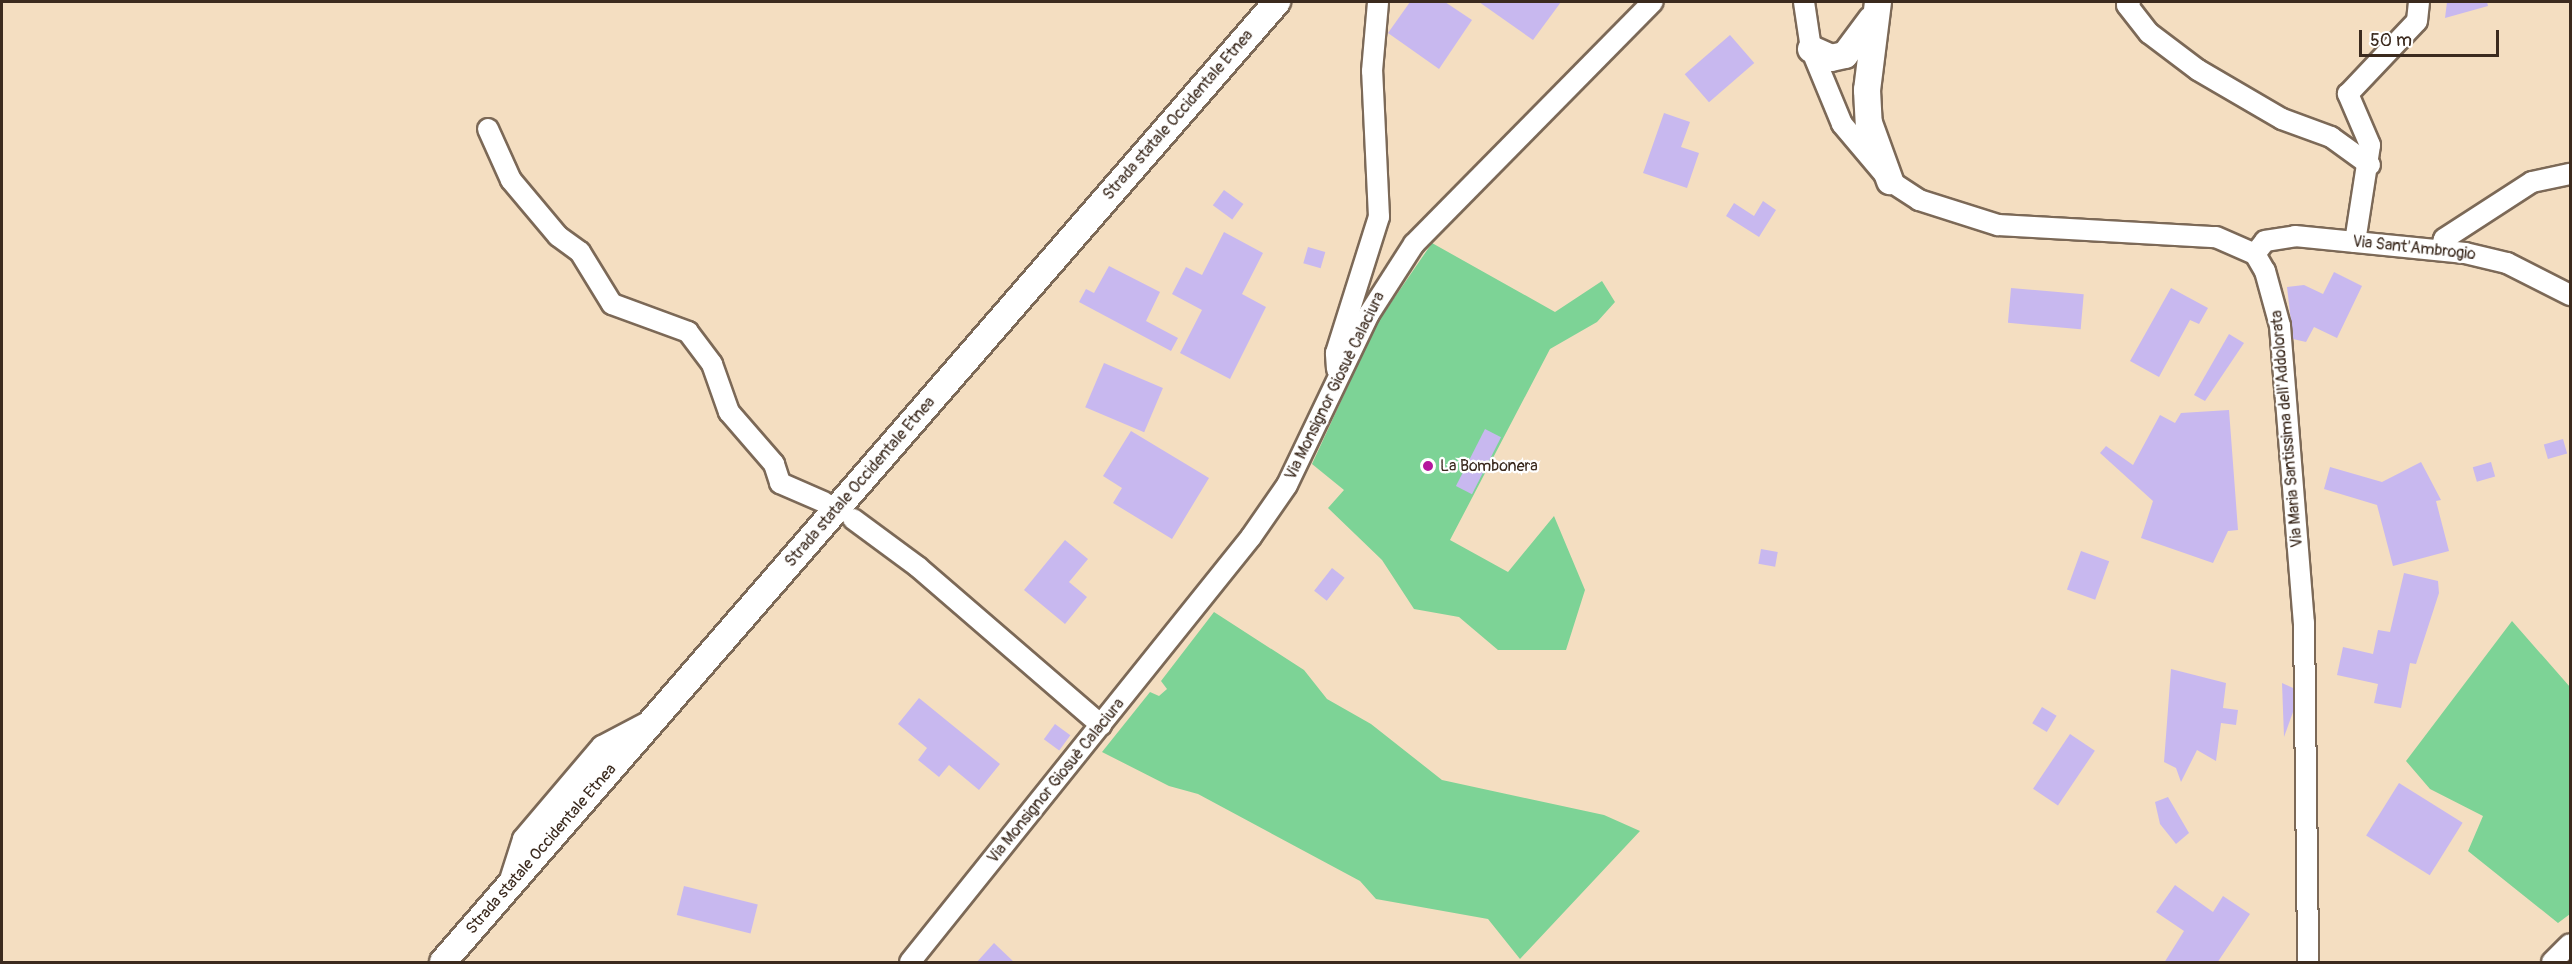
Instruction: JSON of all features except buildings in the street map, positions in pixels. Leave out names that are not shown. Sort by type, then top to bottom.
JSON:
[{"type":"main road","name":"Strada statale Occidentale Etnea","points":[[443,963],[1277,2]]},
{"type":"main road","points":[[1811,49],[1831,57],[1845,56],[1858,45],[1877,5]]},
{"type":"main road","points":[[1877,5],[1869,112],[1890,180]]},
{"type":"street","points":[[1337,378],[1336,353],[1379,216],[1372,71],[1378,2]]},
{"type":"street","name":"Via Monsignor Giosuè Calaciura","points":[[910,963],[1101,725],[1287,485],[1337,378],[1387,281],[1414,244],[1653,2]]},
{"type":"street","points":[[1804,2],[1811,49],[1842,124],[1890,180],[1944,212],[1988,223],[2216,237],[2255,254]]},
{"type":"street","points":[[2130,2],[2127,5],[2150,33],[2198,70],[2282,119],[2331,137],[2370,165]]},
{"type":"street","points":[[2355,242],[2370,165],[2370,145],[2348,94],[2417,21],[2419,2]]},
{"type":"street","points":[[488,129],[512,180],[558,236],[580,252],[612,304],[688,332],[712,364],[729,412],[774,464],[780,483],[824,502]]},
{"type":"street","points":[[2441,250],[2444,239],[2532,182],[2571,174]]},
{"type":"street","name":"Via Sant'Ambrogio","points":[[2255,254],[2265,242],[2295,236],[2441,250],[2507,263],[2571,295]]},
{"type":"street","name":"Via Maria Santissima dell'Addolorata","points":[[2255,254],[2273,286],[2280,326],[2304,623],[2308,963]]},
{"type":"street","points":[[853,519],[918,567],[1101,725]]},
{"type":"street","points":[[2553,963],[2571,944]]},
{"type":"green space","points":[[1432,243],[1555,312],[1602,281],[1615,302],[1597,322],[1550,349],[1450,540],[1508,572],[1554,516],[1585,590],[1566,650],[1498,650],[1459,617],[1414,609],[1382,560],[1328,508],[1344,490],[1312,464],[1377,323]]},
{"type":"green space","points":[[1214,612],[1304,670],[1327,699],[1371,724],[1442,780],[1604,815],[1640,831],[1520,959],[1488,919],[1376,899],[1360,881],[1198,794],[1169,786],[1102,752],[1150,692],[1159,696],[1167,689],[1161,681]]},
{"type":"green space","points":[[2512,621],[2570,687],[2570,914],[2558,923],[2468,851],[2483,816],[2430,789],[2406,761]]},
{"type":"place","name":"La Bombonera","points":[[1428,466]]}]
